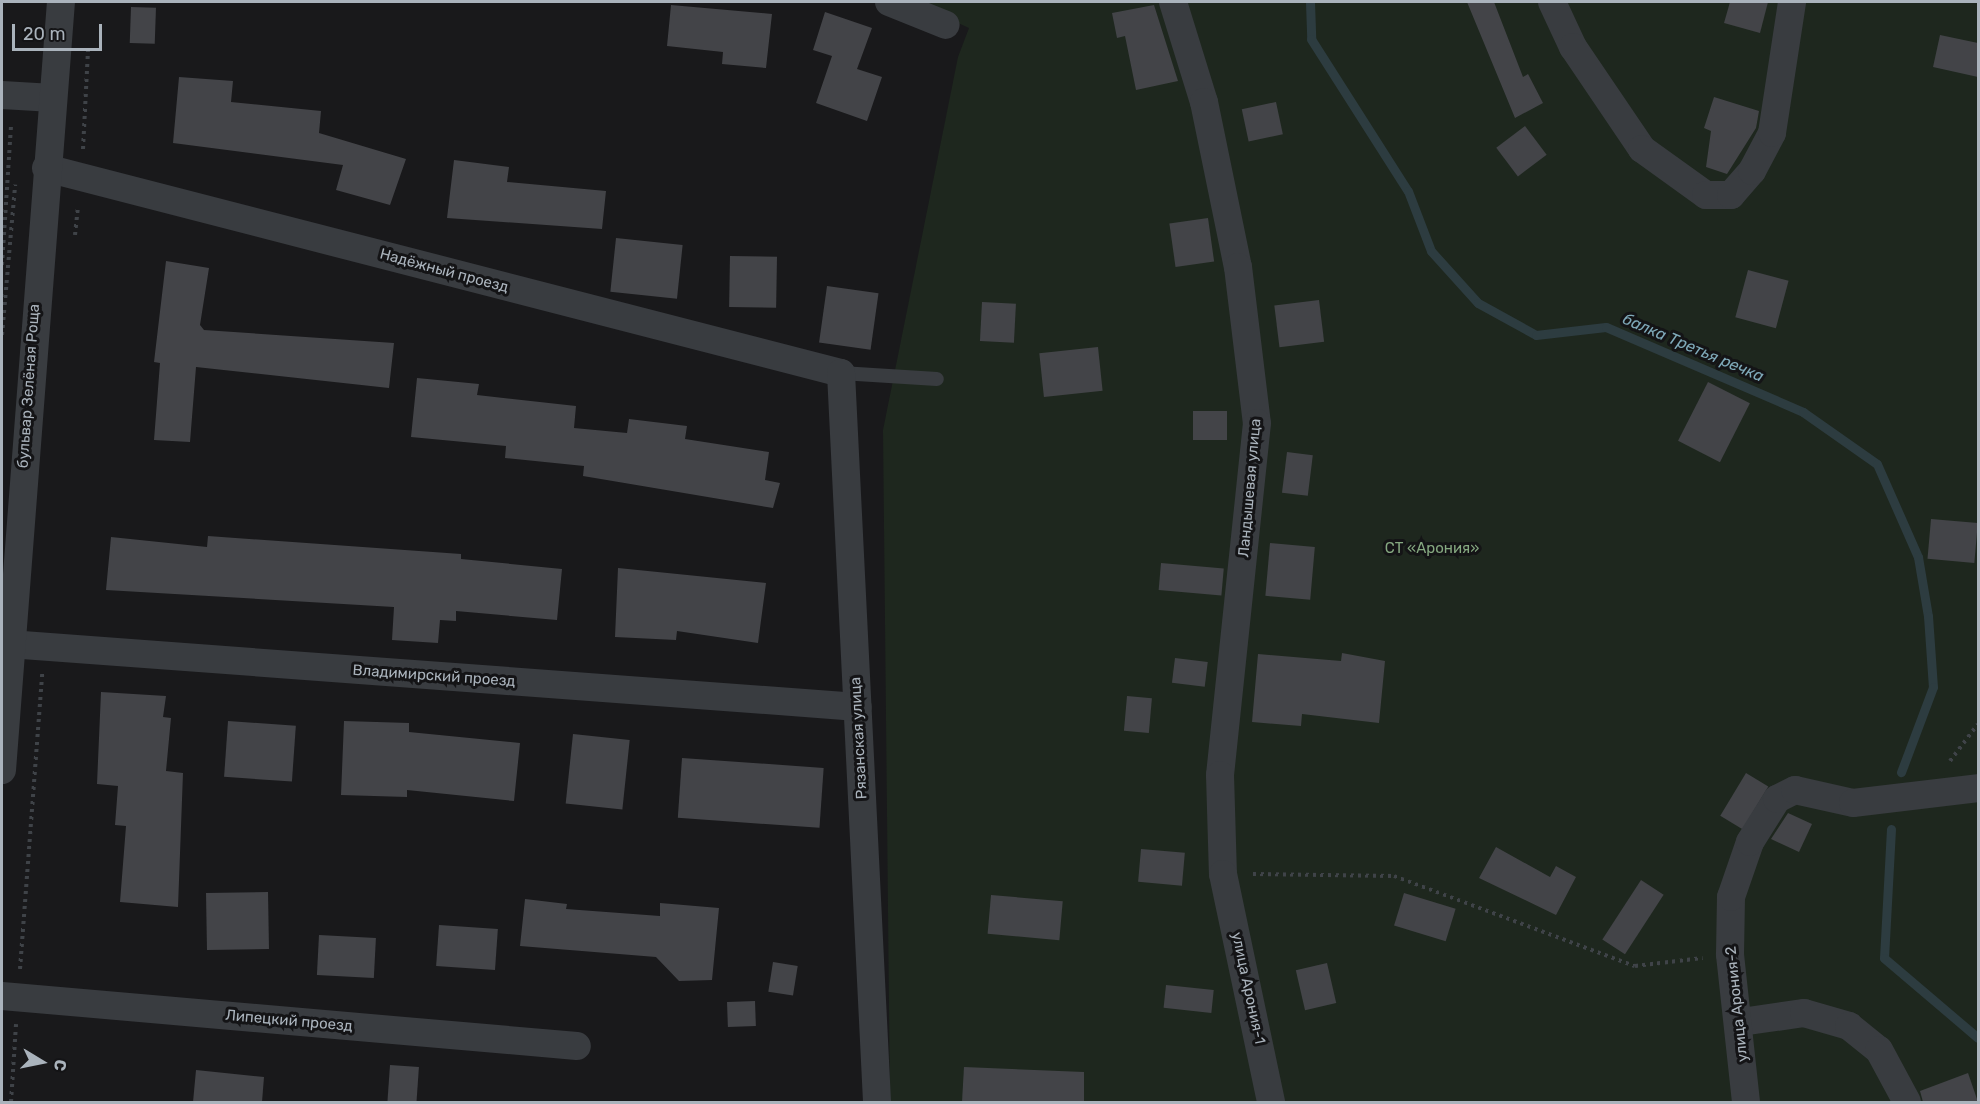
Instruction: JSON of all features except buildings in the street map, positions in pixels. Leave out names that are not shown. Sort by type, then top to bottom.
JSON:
[{"type":"street","name":"бульвар Зелёная Роща","points":[[2,770],[9,644],[61,2]]},
{"type":"street","points":[[889,2],[946,25]]},
{"type":"street","name":"Ландышевая улица","points":[[1173,2],[1204,102],[1238,267],[1257,423],[1220,775],[1223,874]]},
{"type":"street","points":[[1552,2],[1573,47],[1642,149],[1706,195],[1731,195],[1752,171],[1772,133],[1792,2]]},
{"type":"street","points":[[8,95],[53,98]]},
{"type":"street","name":"Надёжный проезд","points":[[46,168],[841,374]]},
{"type":"street","name":"Рязанская улица","points":[[841,374],[877,1102]]},
{"type":"street","name":"Владимирский проезд","points":[[9,644],[858,707]]},
{"type":"street","name":"улица Арония-2","points":[[1746,1102],[1742,1022],[1730,954],[1731,897],[1750,842],[1777,799],[1795,790],[1853,803],[1926,792],[1978,789]]},
{"type":"street","name":"улица Арония-1","points":[[1223,874],[1271,1102]]},
{"type":"street","name":"Липецкий проезд","points":[[10,997],[577,1046]]},
{"type":"street","points":[[1742,1022],[1804,1013],[1849,1026],[1879,1050],[1907,1102]]},
{"type":"lane","points":[[841,374],[937,379]]},
{"type":"path","points":[[2,265],[8,95]]},
{"type":"path","points":[[11,1102],[10,997],[44,646]]},
{"type":"path","points":[[1926,792],[1978,724]]},
{"type":"path","points":[[1223,874],[1394,876],[1635,966],[1730,954]]},
{"type":"green space","name":"СТ «Арония»","points":[[912,2],[1978,2],[1978,1102],[890,1102],[883,430],[958,57],[969,28]]},
{"type":"waterway","name":"балка Третья речка","points":[[1310,2],[1311,39],[1408,191],[1431,251],[1478,303],[1536,335],[1606,327],[1803,412],[1877,464],[1918,557],[1928,616],[1933,687],[1901,772]]},
{"type":"waterway","name":"балка Третья речка","points":[[1891,829],[1884,958],[1978,1038]]}]
